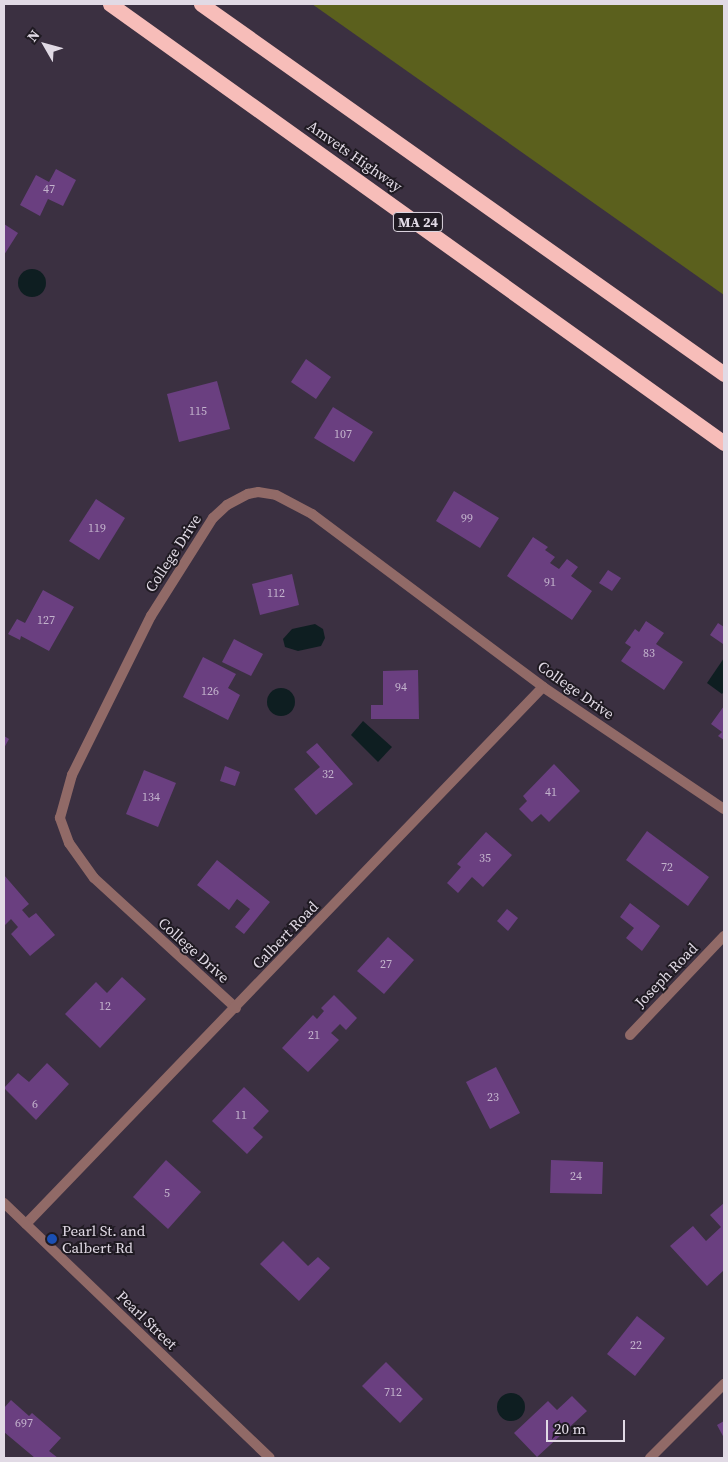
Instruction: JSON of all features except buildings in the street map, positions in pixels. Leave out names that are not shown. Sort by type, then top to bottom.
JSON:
[{"type":"highway","name":"Amvets Highway","points":[[110,4],[724,443]]},
{"type":"highway","points":[[201,4],[724,374]]},
{"type":"street","name":"College Drive","points":[[236,1008],[94,878],[69,843],[60,818],[72,775],[151,616],[213,518],[227,505],[258,492],[276,495],[312,514],[542,686],[724,809]]},
{"type":"street","name":"Calbert Road","points":[[26,1224],[236,1008],[542,686]]},
{"type":"street","name":"Joseph Road","points":[[630,1035],[724,936]]},
{"type":"street","name":"Pearl Street","points":[[4,1202],[270,1458]]},
{"type":"street","points":[[650,1458],[724,1384]]},
{"type":"green space","points":[[312,4],[724,4],[724,295]]},
{"type":"shaded area","points":[[32,269],[42,273],[46,283],[42,293],[32,297],[22,293],[18,283],[22,273]]},
{"type":"shaded area","points":[[315,624],[323,629],[325,638],[321,646],[298,651],[285,647],[283,639],[292,629]]},
{"type":"shaded area","points":[[724,658],[724,691],[722,694],[707,683]]},
{"type":"shaded area","points":[[281,688],[291,692],[295,702],[291,712],[281,716],[271,712],[267,702],[271,692]]},
{"type":"shaded area","points":[[363,721],[392,747],[378,762],[351,735]]},
{"type":"shaded area","points":[[511,1393],[521,1397],[525,1407],[521,1417],[511,1421],[501,1417],[497,1407],[501,1397]]},
{"type":"place","name":"Pearl St. and Calbert Rd","points":[[52,1239]]}]
